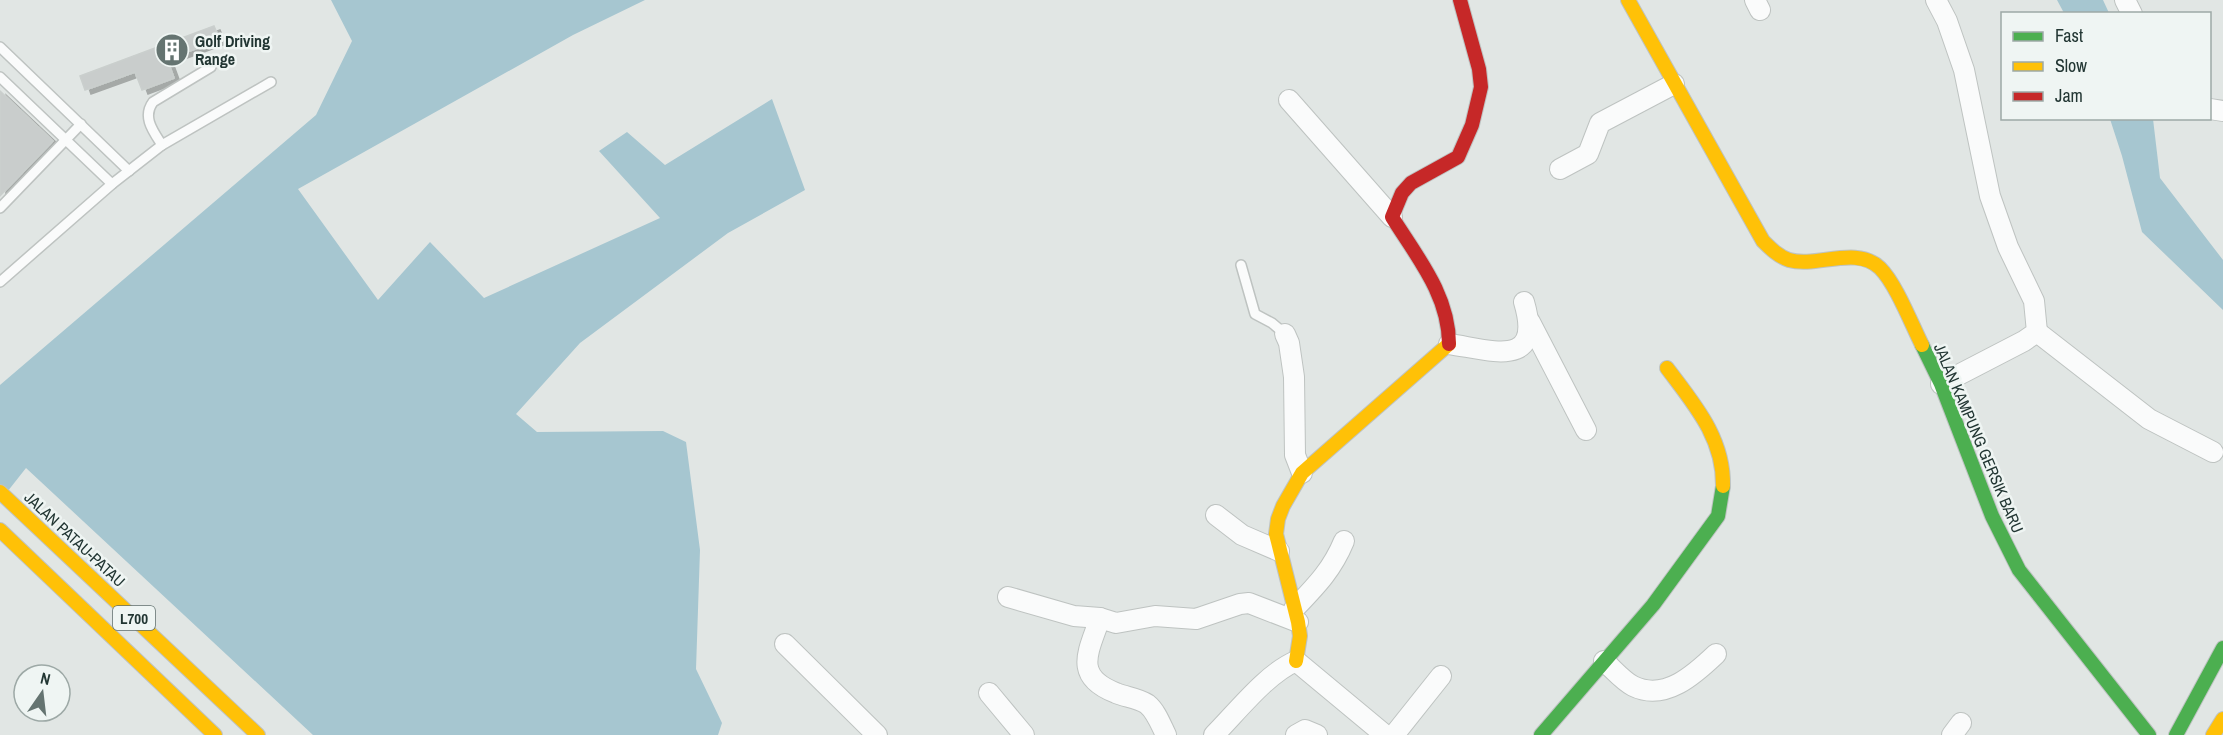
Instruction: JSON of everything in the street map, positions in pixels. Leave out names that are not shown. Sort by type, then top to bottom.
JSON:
[{"type":"street","points":[[1392,217],[1402,193],[1411,183],[1458,157],[1472,125],[1481,87],[1479,69],[1460,0]]},
{"type":"street","name":"JALAN KAMPUNG GERSIK BARU","points":[[1628,0],[1770,251],[1780,258],[1804,263],[1848,259],[1875,264],[1888,277],[1941,384],[1992,516],[2019,570],[2149,735]]},
{"type":"street","points":[[1936,0],[1947,21],[1964,70],[1990,196],[2008,247],[2034,301],[2037,332],[2149,419],[2214,452]]},
{"type":"street","points":[[1560,169],[1588,154],[1600,123],[1674,84]]},
{"type":"street","points":[[1289,100],[1392,217],[1432,282],[1449,321],[1449,344],[1302,473],[1283,506],[1276,534],[1300,636],[1296,661]]},
{"type":"street","points":[[1524,302],[1530,322],[1586,430]]},
{"type":"street","points":[[1449,344],[1506,353],[1518,350],[1524,343],[1530,322]]},
{"type":"street","points":[[1941,384],[2037,332]]},
{"type":"street","points":[[1285,334],[1289,343],[1294,377],[1294,455],[1302,473]]},
{"type":"street","points":[[1541,735],[1653,605],[1713,526],[1718,516],[1722,500],[1722,456],[1714,434],[1667,368]]},
{"type":"street","name":"JALAN PATAU-PATAU","points":[[5,496],[258,735]]},
{"type":"street","points":[[1216,515],[1242,534],[1279,551]]},
{"type":"street","name":"L700","points":[[0,530],[214,735]]},
{"type":"street","points":[[1296,615],[1335,562],[1344,541]]},
{"type":"street","points":[[1008,597],[1074,616],[1100,618],[1116,623],[1155,616],[1196,619],[1249,603],[1296,615]]},
{"type":"street","points":[[1100,618],[1086,661],[1088,672],[1105,689],[1146,703],[1166,735]]},
{"type":"street","points":[[785,644],[877,735]]},
{"type":"street","points":[[2176,735],[2223,648]]},
{"type":"street","points":[[1604,661],[1633,686],[1652,691],[1669,689],[1685,680],[1716,654]]},
{"type":"street","points":[[1214,735],[1266,682],[1287,664],[1296,661]]},
{"type":"street","points":[[1296,661],[1385,735]]},
{"type":"street","points":[[1394,735],[1441,676]]},
{"type":"street","points":[[989,693],[1024,735]]},
{"type":"street","points":[[2213,735],[2223,719]]},
{"type":"street","points":[[1296,735],[1305,730],[1317,735]]},
{"type":"lane","points":[[0,47],[129,171]]},
{"type":"lane","points":[[162,145],[148,119],[150,106],[211,67]]},
{"type":"lane","points":[[0,76],[112,184]]},
{"type":"lane","points":[[0,282],[112,184],[162,145],[271,82]]},
{"type":"lane","points":[[0,208],[81,124]]},
{"type":"lane","points":[[1241,265],[1255,314],[1272,323],[1285,334]]},
{"type":"water","points":[[331,0],[645,0],[573,35],[298,189],[378,300],[430,242],[484,298],[660,218],[599,151],[627,132],[665,165],[772,99],[805,190],[728,233],[580,343],[516,414],[537,432],[663,431],[686,442],[700,550],[696,669],[722,723],[718,735],[313,735],[26,468],[0,501],[0,385],[316,115],[352,41]]},
{"type":"water","points":[[2057,0],[2103,0],[2109,12],[2063,12]]},
{"type":"water","points":[[2110,120],[2153,120],[2160,178],[2223,260],[2223,310],[2142,232]]},
{"type":"building","name":"Golf Driving Range","points":[[214,26],[220,40],[167,59],[174,78],[142,90],[135,72],[85,90],[80,76]]},
{"type":"building","points":[[0,91],[53,141],[0,196]]},
{"type":"traffic: fast","points":[[1922,345],[1941,384],[1992,516],[2019,570],[2149,735]]},
{"type":"traffic: fast","points":[[1541,735],[1653,605],[1718,516],[1723,486]]},
{"type":"traffic: fast","points":[[2176,735],[2223,648]]},
{"type":"traffic: slow","points":[[1628,0],[1763,241],[1789,260],[1800,262],[1848,257],[1870,261],[1880,268],[1892,284],[1922,345]]},
{"type":"traffic: slow","points":[[1296,661],[1300,636],[1298,622],[1276,534],[1283,506],[1302,473],[1449,344]]},
{"type":"traffic: slow","points":[[1667,368],[1706,422],[1718,452],[1723,486]]},
{"type":"traffic: slow","points":[[0,492],[258,735]]},
{"type":"traffic: slow","points":[[0,530],[215,735]]},
{"type":"traffic: slow","points":[[2213,735],[2223,719]]},
{"type":"traffic: jam","points":[[1449,344],[1448,326],[1438,293],[1392,217],[1402,193],[1411,183],[1458,157],[1472,125],[1481,87],[1479,69],[1460,0]]},
{"type":"place","name":"Golf Driving Range","points":[[172,50]]}]
